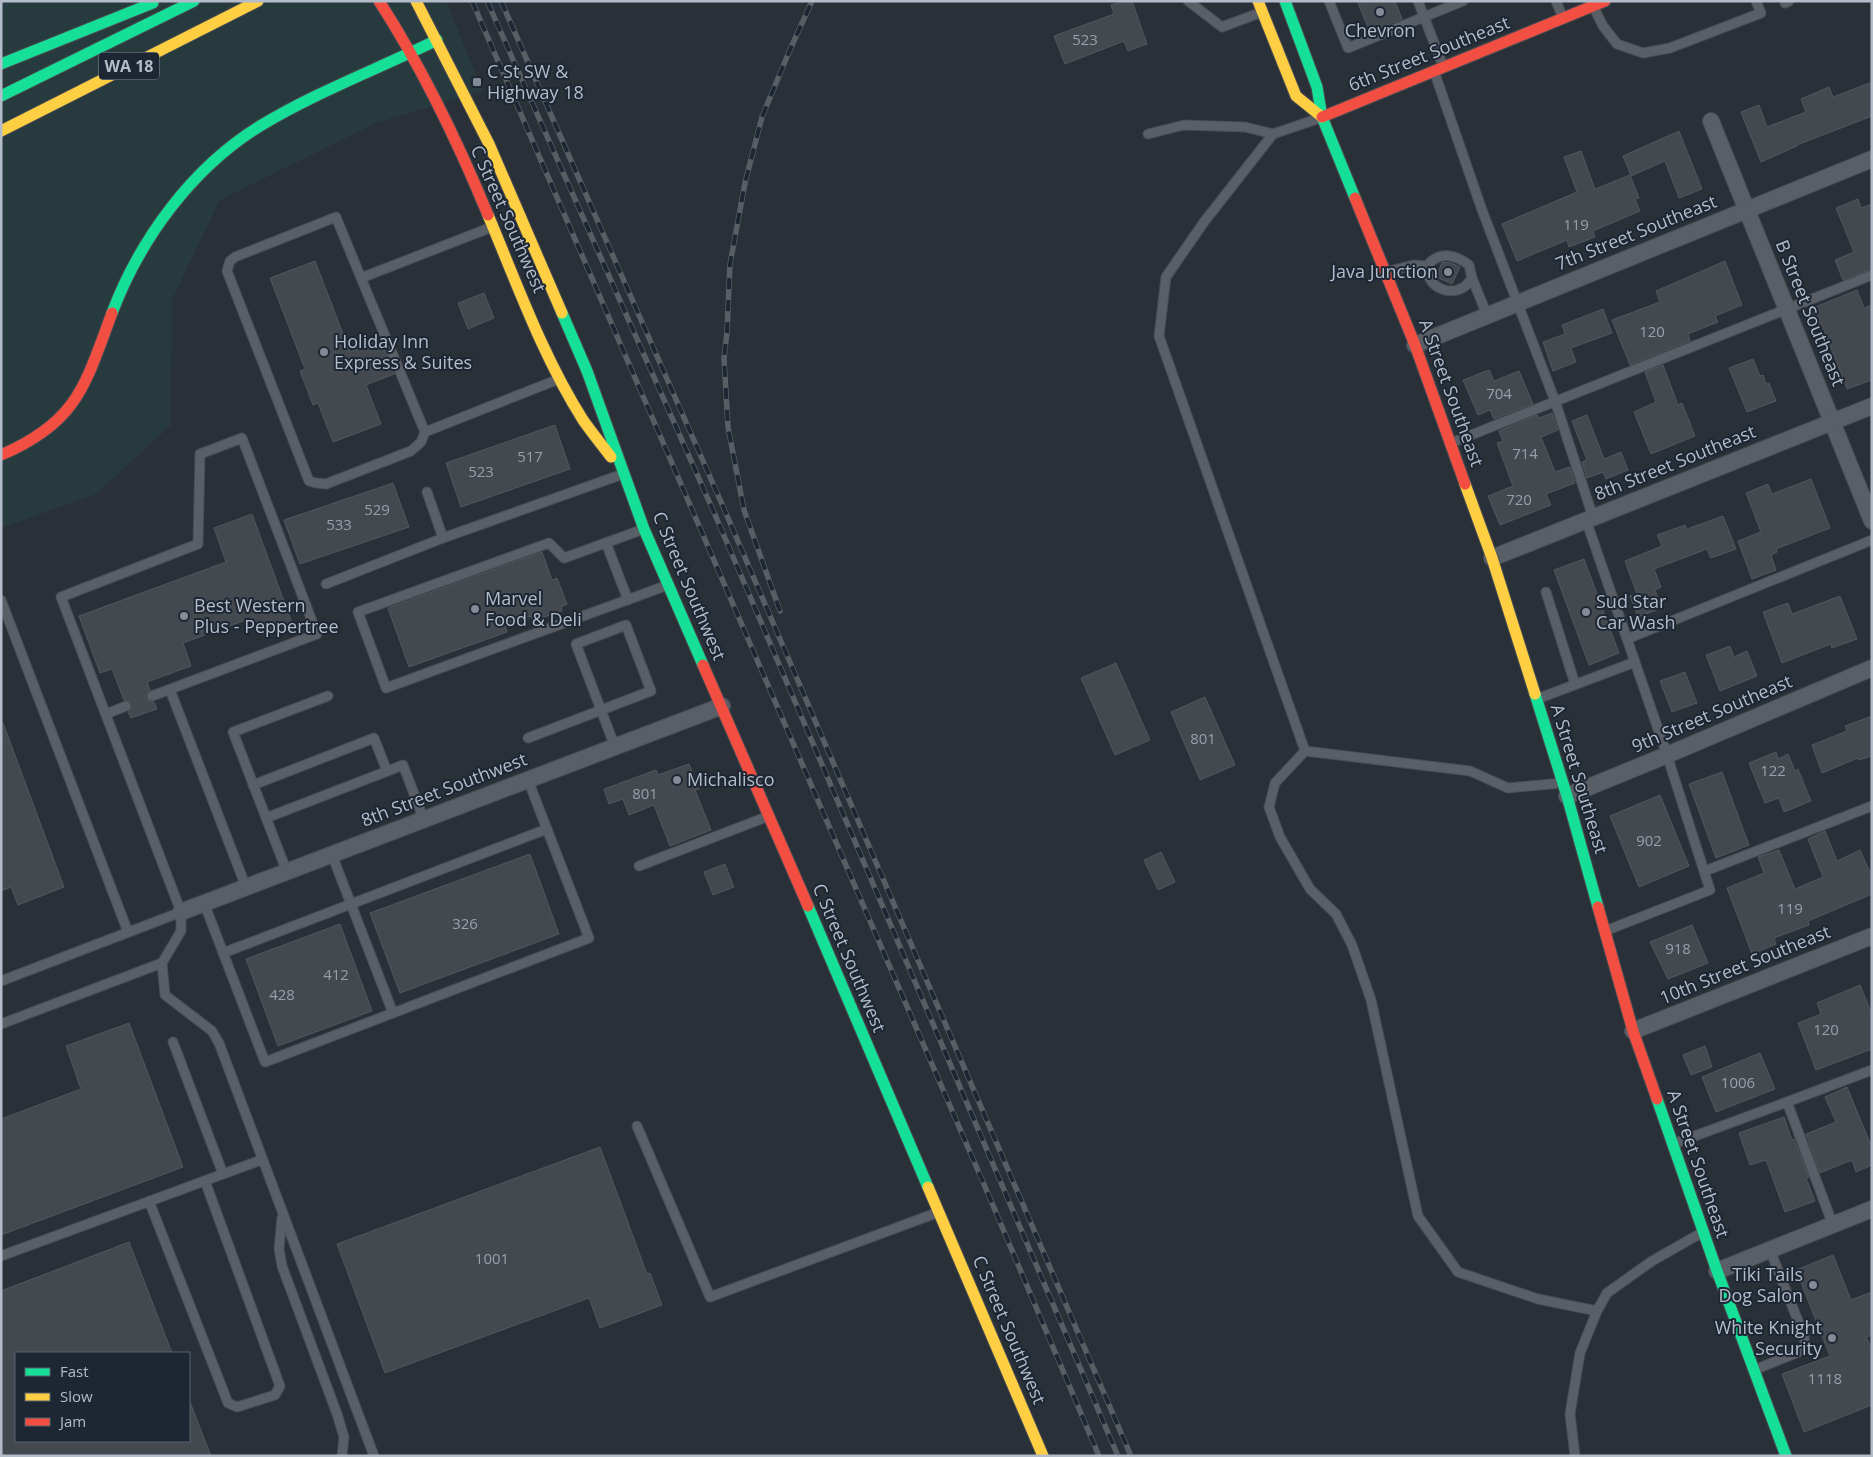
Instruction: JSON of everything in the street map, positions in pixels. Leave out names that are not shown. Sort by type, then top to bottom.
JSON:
[{"type":"main road","points":[[1,64],[157,1]]},
{"type":"main road","name":"WA 18","points":[[1,96],[194,1]]},
{"type":"main road","name":"WA 18","points":[[2,131],[258,1]]},
{"type":"main road","name":"C Street Southwest","points":[[379,1],[412,53],[445,118],[560,379],[584,422],[623,474]]},
{"type":"main road","name":"A Street Southeast","points":[[1284,1],[1317,87],[1322,117],[1415,345],[1492,558],[1565,789],[1633,1031],[1717,1271],[1786,1456]]},
{"type":"main road","name":"6th Street Southeast","points":[[1322,117],[1605,1]]},
{"type":"main road","name":"C Street Southwest","points":[[416,2],[489,144],[583,362],[644,529],[770,816],[1043,1456]]},
{"type":"main road","name":"A Street Southeast","points":[[1260,7],[1296,96],[1322,117]]},
{"type":"main road","points":[[1,455],[22,448],[44,434],[64,415],[78,397],[90,375],[109,319],[129,276],[158,227],[207,168],[232,146],[278,116],[332,88],[437,40]]},
{"type":"street","name":"B Street Southeast","points":[[1711,121],[1872,521]]},
{"type":"street","name":"7th Street Southeast","points":[[1415,345],[1872,159]]},
{"type":"street","name":"8th Street Southeast","points":[[1492,558],[1872,406]]},
{"type":"street","name":"9th Street Southeast","points":[[1565,789],[1667,755],[1872,668]]},
{"type":"street","name":"8th Street Southwest","points":[[181,912],[722,706]]},
{"type":"street","name":"10th Street Southeast","points":[[1633,1031],[1872,936]]},
{"type":"street","points":[[1717,1271],[1872,1209]]},
{"type":"lane","points":[[1188,1],[1222,27],[1260,7]]},
{"type":"lane","points":[[1329,1],[1348,48],[1463,1]]},
{"type":"lane","points":[[1418,1],[1482,210],[1519,302],[1555,401],[1627,639],[1667,755],[1710,890],[1605,931]]},
{"type":"lane","points":[[1556,1],[1563,18]]},
{"type":"lane","points":[[1756,1],[1760,13]]},
{"type":"lane","points":[[1593,6],[1603,26],[1617,44],[1643,52],[1670,48],[1770,9]]},
{"type":"lane","points":[[1305,751],[1159,336],[1166,277],[1204,222],[1273,134],[1322,117]]},
{"type":"lane","points":[[1148,134],[1184,125],[1245,127],[1273,134]]},
{"type":"lane","points":[[425,432],[336,216],[235,257],[230,261],[226,272],[309,481],[316,484],[326,484],[411,451],[420,442],[425,432],[560,379]]},
{"type":"lane","points":[[361,278],[493,227]]},
{"type":"lane","points":[[1472,278],[1465,286],[1455,290],[1440,288],[1429,280],[1427,266],[1431,260],[1440,256],[1454,256],[1470,265],[1472,278],[1487,315]]},
{"type":"lane","points":[[1386,272],[1413,265],[1427,266]]},
{"type":"lane","points":[[1451,443],[1872,275]]},
{"type":"lane","points":[[152,696],[317,634],[242,438],[200,454],[198,544],[61,597],[181,912],[181,931],[162,963],[165,995],[212,1031],[219,1043],[374,1456]]},
{"type":"lane","points":[[326,584],[444,538],[623,474]]},
{"type":"lane","points":[[427,492],[444,538]]},
{"type":"lane","points":[[644,529],[564,558],[549,543],[358,612],[386,688],[669,585]]},
{"type":"lane","points":[[1627,639],[1872,540]]},
{"type":"lane","points":[[606,543],[628,600]]},
{"type":"lane","points":[[1546,592],[1575,684]]},
{"type":"lane","points":[[1,600],[128,932]]},
{"type":"lane","points":[[528,738],[602,710],[651,692],[626,625],[576,644],[602,710],[616,747]]},
{"type":"lane","points":[[1536,699],[1635,662]]},
{"type":"lane","points":[[170,690],[246,888]]},
{"type":"lane","points":[[286,872],[233,732],[328,696]]},
{"type":"lane","points":[[106,714],[126,706]]},
{"type":"lane","points":[[253,784],[374,738],[387,771]]},
{"type":"lane","points":[[1305,751],[1470,771],[1508,788],[1565,789]]},
{"type":"lane","points":[[1305,751],[1275,784],[1269,807],[1280,837],[1310,889],[1336,914],[1352,945],[1371,1000],[1418,1216],[1458,1272],[1538,1299],[1597,1311]]},
{"type":"lane","points":[[266,818],[403,765],[424,820]]},
{"type":"lane","points":[[204,903],[265,1062],[589,938],[528,780]]},
{"type":"lane","points":[[1705,871],[1872,806]]},
{"type":"lane","points":[[638,866],[770,816]]},
{"type":"lane","points":[[223,953],[547,829]]},
{"type":"lane","points":[[332,855],[393,1013]]},
{"type":"lane","points":[[1,981],[181,912]]},
{"type":"lane","points":[[1,1024],[162,963]]},
{"type":"lane","points":[[173,1042],[223,1174]]},
{"type":"lane","points":[[1673,1144],[1872,1070]]},
{"type":"lane","points":[[1787,1102],[1833,1225]]},
{"type":"lane","points":[[637,1126],[710,1297],[939,1212]]},
{"type":"lane","points":[[1,1256],[262,1160]]},
{"type":"lane","points":[[149,1201],[228,1403],[237,1407],[275,1395],[280,1386],[205,1181]]},
{"type":"lane","points":[[283,1215],[279,1249],[282,1266],[337,1414],[344,1437],[342,1456]]},
{"type":"lane","points":[[1575,1456],[1570,1414],[1580,1353],[1597,1311],[1607,1294],[1652,1261],[1704,1232]]},
{"type":"lane","points":[[1754,1370],[1806,1349],[1804,1336],[1770,1250]]},
{"type":"green space","points":[[1,1],[446,1],[483,91],[376,123],[220,200],[172,300],[171,425],[96,494],[1,528]]},
{"type":"building","points":[[1123,1],[1132,1],[1147,44],[1128,51],[1124,41],[1065,64],[1054,36],[1114,14],[1111,5]]},
{"type":"building","name":"Chevron","points":[[1357,1],[1395,1],[1402,19],[1370,32]]},
{"type":"building","points":[[1872,82],[1872,116],[1797,145],[1761,162],[1741,112],[1759,105],[1767,127],[1806,112],[1801,99],[1829,87],[1833,97]]},
{"type":"building","points":[[1679,131],[1702,189],[1679,198],[1665,161],[1631,176],[1623,156]]},
{"type":"building","points":[[1581,151],[1595,189],[1630,175],[1639,198],[1635,199],[1640,211],[1593,231],[1595,237],[1569,247],[1567,240],[1517,261],[1502,224],[1577,192],[1564,157]]},
{"type":"building","points":[[1858,199],[1861,208],[1872,204],[1872,269],[1843,280],[1835,260],[1854,252],[1836,208]]},
{"type":"building","name":"Holiday Inn Express & Suites","points":[[315,261],[350,352],[380,340],[394,374],[366,385],[381,424],[333,442],[318,403],[313,405],[300,371],[305,369],[270,278]]},
{"type":"building","points":[[1725,261],[1742,305],[1715,316],[1718,322],[1688,334],[1690,341],[1630,365],[1612,320],[1660,302],[1656,291]]},
{"type":"building","name":"Java Junction","points":[[1442,262],[1460,267],[1452,284],[1436,277]]},
{"type":"building","points":[[1857,290],[1864,308],[1872,305],[1872,380],[1847,389],[1822,325],[1817,326],[1812,312],[1814,311],[1813,308]]},
{"type":"building","points":[[484,293],[494,318],[468,329],[458,303]]},
{"type":"building","points":[[1603,309],[1612,333],[1571,348],[1576,362],[1553,371],[1543,342],[1565,334],[1562,325]]},
{"type":"building","points":[[1753,359],[1760,376],[1763,375],[1766,384],[1769,383],[1776,401],[1747,412],[1729,368]]},
{"type":"building","points":[[1663,365],[1678,405],[1682,403],[1695,436],[1651,454],[1634,412],[1656,402],[1645,372]]},
{"type":"building","points":[[1489,370],[1494,381],[1519,371],[1533,404],[1494,419],[1490,410],[1478,415],[1463,380]]},
{"type":"building","points":[[1552,413],[1558,430],[1541,437],[1555,472],[1570,467],[1575,483],[1546,494],[1551,505],[1500,525],[1488,496],[1513,486],[1497,443],[1503,441],[1499,431],[1537,415],[1539,418]]},
{"type":"building","points":[[1587,415],[1604,459],[1621,452],[1628,470],[1606,479],[1603,472],[1587,478],[1582,462],[1587,460],[1572,421]]},
{"type":"building","points":[[555,425],[570,469],[461,507],[446,463]]},
{"type":"building","points":[[1811,479],[1830,528],[1776,549],[1777,552],[1771,555],[1776,570],[1752,579],[1738,541],[1761,532],[1746,493],[1768,484],[1772,494]]},
{"type":"building","points":[[393,483],[409,527],[300,564],[284,520]]},
{"type":"building","name":"Best Western Plus - Peppertree","points":[[252,514],[292,623],[261,635],[254,617],[183,643],[191,666],[147,682],[150,690],[146,695],[146,699],[154,702],[157,709],[131,718],[128,712],[132,707],[132,703],[124,700],[112,669],[100,673],[79,616],[226,562],[214,528]]},
{"type":"building","points":[[1723,516],[1736,549],[1711,558],[1707,549],[1654,569],[1661,587],[1655,590],[1662,608],[1638,617],[1630,596],[1637,594],[1625,561],[1662,546],[1657,535],[1685,525],[1687,529]]},
{"type":"building","name":"Marvel Food & Deli","points":[[542,552],[552,580],[557,578],[567,604],[561,607],[562,611],[533,621],[531,616],[505,625],[507,632],[409,667],[388,608]]},
{"type":"building","name":"Sud Star Car Wash","points":[[1584,559],[1619,653],[1589,665],[1554,570]]},
{"type":"building","points":[[1840,596],[1857,639],[1832,648],[1831,644],[1782,663],[1763,612],[1788,603],[1792,614]]},
{"type":"building","points":[[1730,646],[1734,657],[1747,651],[1757,676],[1720,691],[1706,655]]},
{"type":"building","points":[[1116,663],[1150,740],[1115,755],[1081,678]]},
{"type":"building","points":[[1685,672],[1697,703],[1672,712],[1660,681]]},
{"type":"building","points":[[1205,697],[1235,765],[1200,780],[1171,712]]},
{"type":"building","points":[[1872,716],[1872,756],[1859,760],[1858,758],[1822,773],[1812,745],[1847,731],[1845,726]]},
{"type":"building","points":[[1,723],[3,723],[64,887],[18,905],[11,887],[1,891]]},
{"type":"building","points":[[1776,752],[1778,759],[1788,754],[1795,771],[1798,769],[1811,801],[1784,812],[1779,798],[1765,803],[1749,763]]},
{"type":"building","points":[[689,764],[699,789],[695,790],[711,830],[670,846],[654,805],[629,815],[623,799],[609,804],[604,789],[656,770],[658,775]]},
{"type":"building","points":[[1722,772],[1749,845],[1716,858],[1689,784]]},
{"type":"building","points":[[1660,795],[1689,866],[1639,887],[1610,816]]},
{"type":"building","points":[[1825,831],[1837,861],[1860,850],[1872,877],[1872,894],[1808,921],[1809,925],[1774,938],[1776,944],[1752,954],[1727,888],[1764,873],[1758,857],[1779,850],[1795,889],[1823,877],[1808,839]]},
{"type":"building","points":[[1161,852],[1175,882],[1158,890],[1144,860]]},
{"type":"building","points":[[530,854],[559,934],[400,993],[370,913]]},
{"type":"building","points":[[725,864],[734,887],[713,895],[704,872]]},
{"type":"building","points":[[340,924],[372,1011],[278,1046],[246,959]]},
{"type":"building","points":[[1692,925],[1708,963],[1668,979],[1650,942]]},
{"type":"building","points":[[1860,985],[1872,1014],[1872,1049],[1816,1070],[1798,1023],[1821,1014],[1817,1003]]},
{"type":"building","points":[[129,1023],[183,1167],[1,1235],[1,1119],[81,1089],[66,1046]]},
{"type":"building","points":[[1705,1046],[1712,1067],[1691,1075],[1683,1055]]},
{"type":"building","points":[[1760,1053],[1775,1089],[1716,1112],[1702,1077]]},
{"type":"building","points":[[1847,1087],[1872,1148],[1872,1165],[1856,1172],[1852,1160],[1820,1173],[1806,1134],[1836,1122],[1825,1097]]},
{"type":"building","points":[[1784,1117],[1809,1177],[1806,1178],[1815,1201],[1785,1212],[1766,1160],[1750,1165],[1739,1133]]},
{"type":"building","points":[[600,1147],[647,1274],[650,1273],[662,1305],[600,1328],[589,1298],[385,1373],[337,1244]]},
{"type":"building","points":[[129,1242],[172,1352],[15,1352],[15,1442],[190,1442],[190,1402],[211,1456],[1,1456],[1,1291]]},
{"type":"building","points":[[1833,1255],[1851,1300],[1872,1292],[1872,1335],[1866,1337],[1872,1349],[1872,1405],[1804,1432],[1782,1374],[1830,1356],[1796,1270]]},
{"type":"railway","points":[[472,1],[989,1196],[1099,1456]]},
{"type":"railway","points":[[487,1],[716,517],[1118,1456]]},
{"type":"railway","points":[[501,1],[725,511],[1131,1456]]},
{"type":"railway","points":[[780,611],[744,510],[728,427],[724,358],[730,264],[745,183],[762,117],[812,1]]},
{"type":"traffic: fast","points":[[1,96],[194,1]]},
{"type":"traffic: fast","points":[[1285,1],[1317,87],[1322,117],[1355,198]]},
{"type":"traffic: fast","points":[[1,64],[153,3]]},
{"type":"traffic: fast","points":[[112,313],[137,258],[171,207],[191,184],[235,143],[260,126],[303,102],[437,40]]},
{"type":"traffic: fast","points":[[562,313],[587,371],[644,529],[703,665]]},
{"type":"traffic: fast","points":[[1535,694],[1567,796],[1598,907]]},
{"type":"traffic: fast","points":[[808,906],[928,1187]]},
{"type":"traffic: fast","points":[[1657,1099],[1717,1271],[1786,1456]]},
{"type":"traffic: slow","points":[[1,131],[258,1]]},
{"type":"traffic: slow","points":[[416,1],[489,144],[562,313]]},
{"type":"traffic: slow","points":[[1258,1],[1296,96],[1322,117]]},
{"type":"traffic: slow","points":[[488,215],[531,320],[555,371],[583,420],[611,457]]},
{"type":"traffic: slow","points":[[1465,484],[1492,558],[1535,694]]},
{"type":"traffic: slow","points":[[928,1187],[1043,1456]]},
{"type":"traffic: jam","points":[[379,1],[425,79],[464,159],[488,215]]},
{"type":"traffic: jam","points":[[1322,117],[1605,1]]},
{"type":"traffic: jam","points":[[1355,198],[1415,345],[1465,484]]},
{"type":"traffic: jam","points":[[1,455],[27,442],[47,429],[63,415],[85,381],[112,313]]},
{"type":"traffic: jam","points":[[703,665],[808,906]]},
{"type":"traffic: jam","points":[[1598,907],[1633,1031],[1657,1099]]},
{"type":"place","name":"Chevron","points":[[1380,12]]},
{"type":"place","name":"C St SW & Highway 18","points":[[477,82]]},
{"type":"place","name":"Java Junction","points":[[1448,272]]},
{"type":"place","name":"Holiday Inn Express & Suites","points":[[324,352]]},
{"type":"place","name":"Marvel Food & Deli","points":[[475,609]]},
{"type":"place","name":"Sud Star Car Wash","points":[[1586,612]]},
{"type":"place","name":"Best Western Plus - Peppertree","points":[[184,616]]},
{"type":"place","name":"Michalisco","points":[[677,780]]},
{"type":"place","name":"Tiki Tails Dog Salon","points":[[1813,1285]]},
{"type":"place","name":"White Knight Security","points":[[1832,1338]]}]
